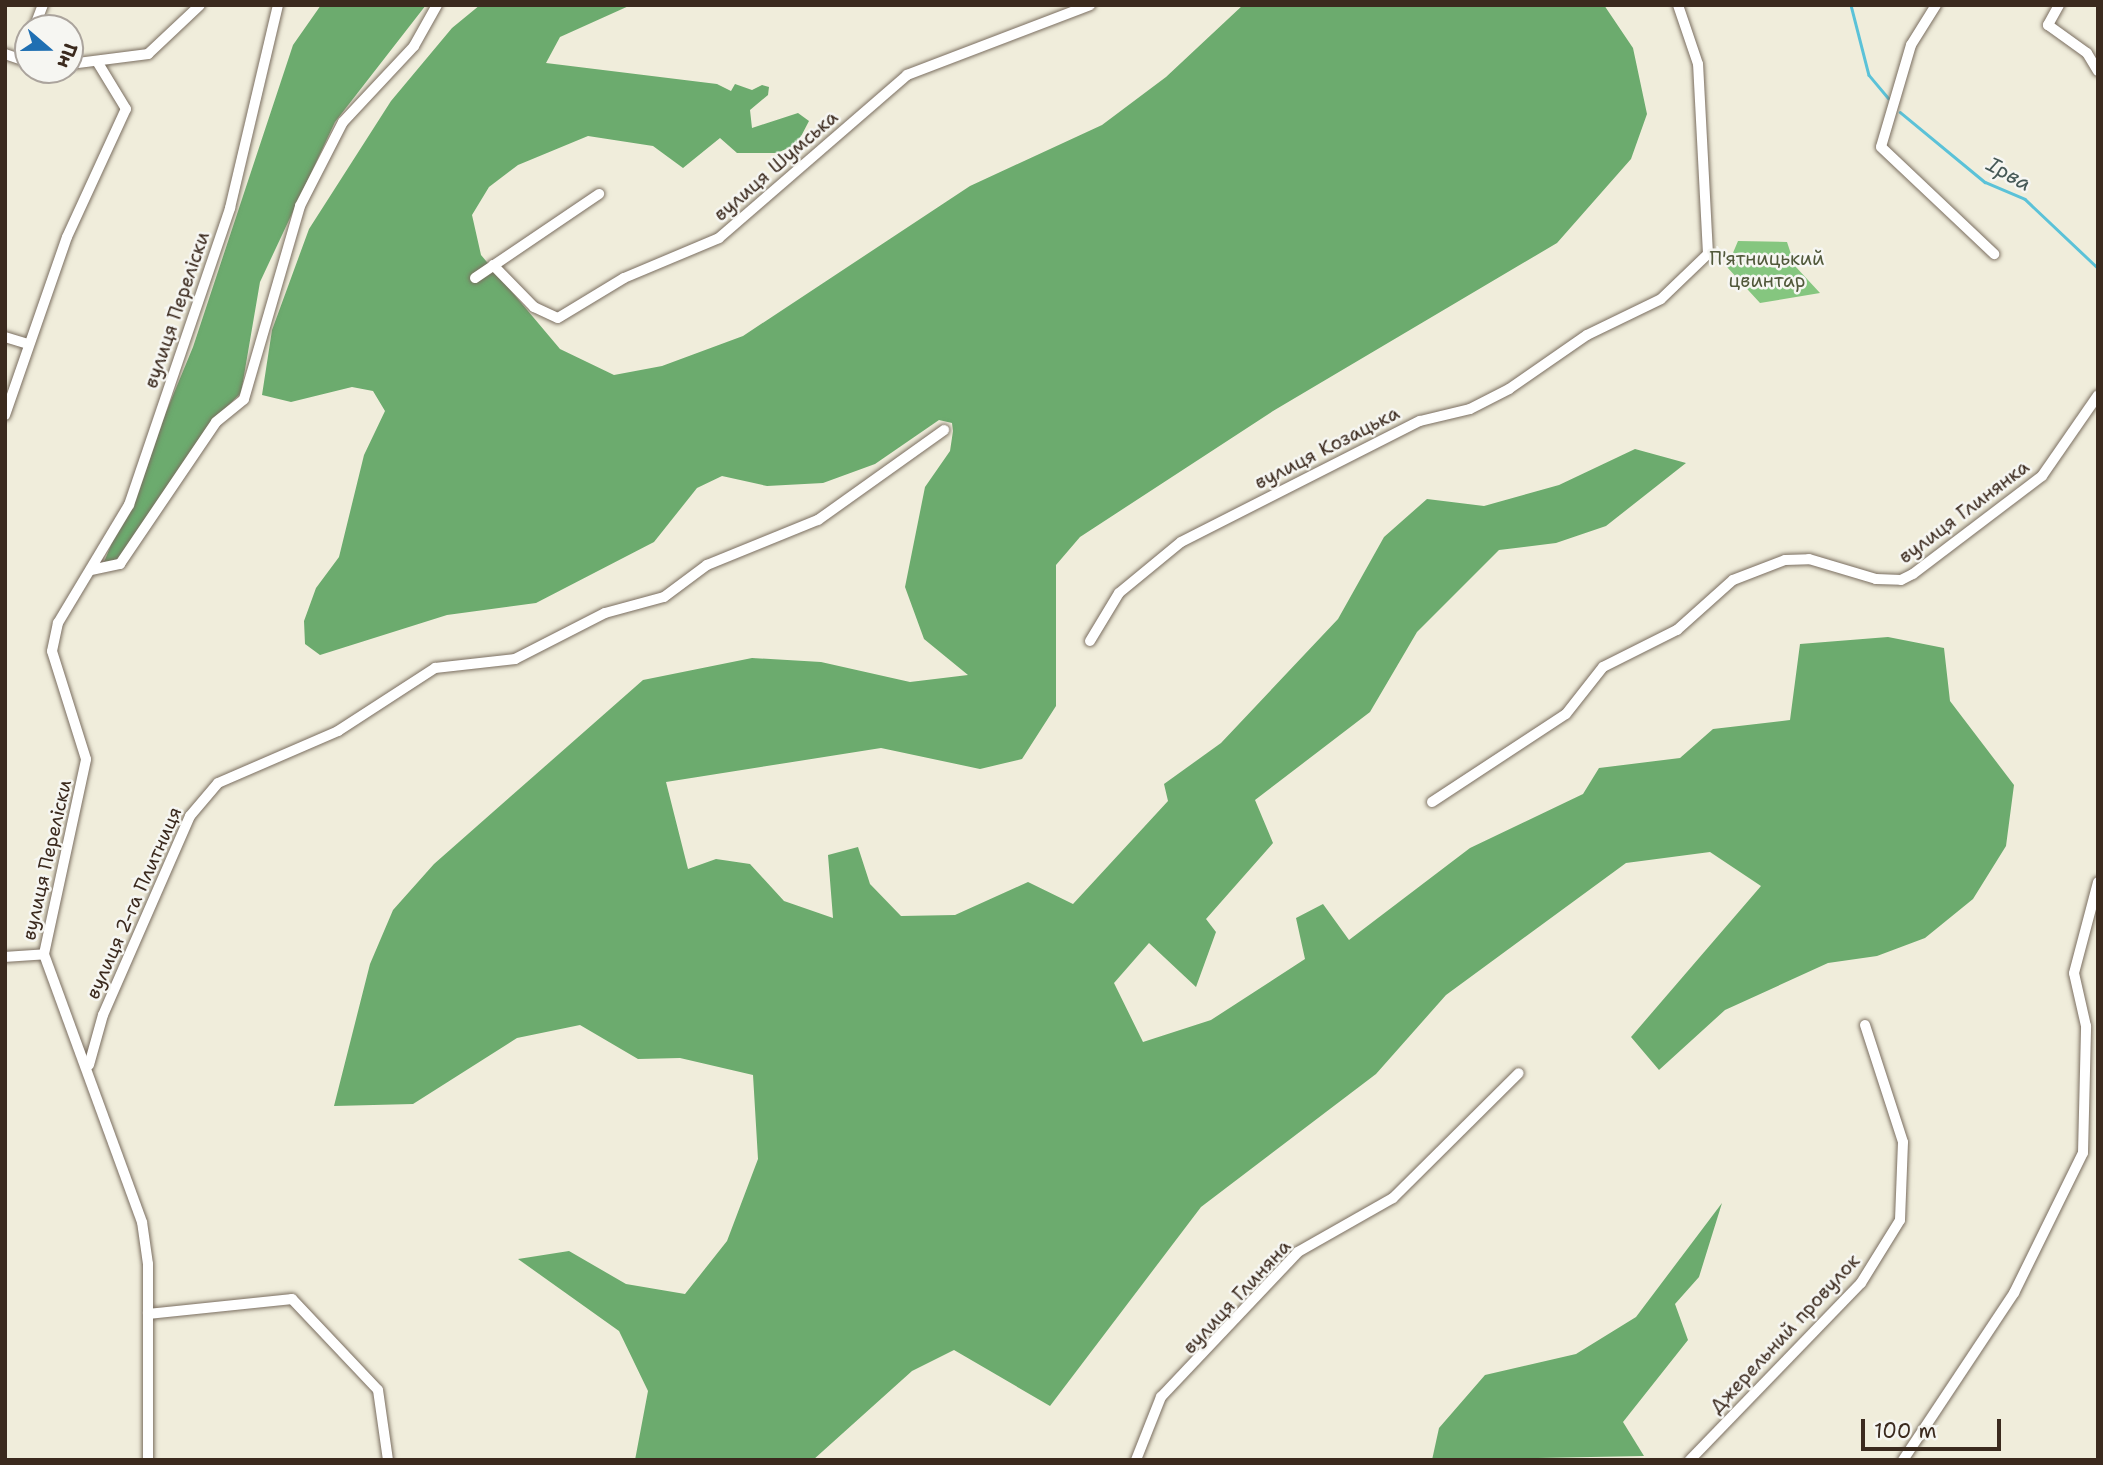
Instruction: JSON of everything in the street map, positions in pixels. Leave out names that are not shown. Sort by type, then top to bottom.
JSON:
[{"type":"street","points":[[84,64],[148,54],[201,5]]},
{"type":"street","name":"вулиця Переліски","points":[[148,1460],[148,1314],[142,1222],[89,1065],[44,954],[86,759],[52,651],[58,624],[129,505],[230,208],[278,5]]},
{"type":"street","points":[[91,570],[120,564],[216,422],[244,399],[300,206],[343,122],[414,46],[437,5]]},
{"type":"street","name":"вулиця Шумська","points":[[493,265],[534,307],[558,318],[624,278],[719,238],[907,75],[1090,5]]},
{"type":"street","name":"вулиця Козацька","points":[[1090,640],[1119,593],[1181,542],[1420,421],[1470,409],[1509,389],[1587,335],[1661,299],[1708,254],[1698,64],[1678,5]]},
{"type":"street","points":[[1936,5],[1911,45],[1881,147],[1994,254]]},
{"type":"street","points":[[2059,5],[2048,25],[2087,53],[2098,71]]},
{"type":"street","points":[[5,415],[67,237],[126,109],[98,63]]},
{"type":"street","points":[[475,278],[599,194]]},
{"type":"street","points":[[5,337],[28,344]]},
{"type":"street","name":"вулиця Глинянка","points":[[1433,802],[1566,714],[1603,667],[1677,630],[1733,580],[1785,560],[1809,559],[1876,579],[1901,580],[1913,573],[2042,476],[2098,395]]},
{"type":"street","name":"вулиця 2-га Плитниця","points":[[89,1065],[103,1016],[190,816],[218,783],[338,731],[435,668],[516,659],[605,614],[664,597],[707,565],[818,520],[903,466],[944,430]]},
{"type":"street","points":[[1903,1460],[2014,1293],[2083,1153],[2085,1026],[2074,973],[2098,882]]},
{"type":"street","points":[[5,957],[44,954]]},
{"type":"street","name":"Джерельний провулок","points":[[1690,1460],[1861,1283],[1900,1220],[1903,1142],[1865,1026]]},
{"type":"street","name":"вулиця Глиняна","points":[[1136,1460],[1161,1397],[1298,1252],[1393,1198],[1519,1073]]},
{"type":"street","points":[[148,1314],[292,1299],[378,1390],[388,1460]]},
{"type":"green space","points":[[321,5],[426,5],[335,122],[260,282],[241,393],[210,423],[121,560],[104,562],[193,347],[293,45]]},
{"type":"green space","points":[[480,5],[631,5],[560,37],[546,63],[717,84],[731,91],[735,84],[752,90],[762,85],[769,87],[768,95],[750,110],[752,128],[798,113],[809,121],[797,144],[777,153],[737,153],[720,138],[683,168],[653,146],[588,136],[518,165],[489,187],[472,215],[481,255],[560,349],[614,375],[662,366],[743,336],[970,186],[1102,125],[1166,77],[1243,5],[1604,5],[1633,48],[1647,114],[1631,159],[1557,243],[1273,411],[1080,537],[1056,565],[1056,706],[1022,759],[980,769],[881,748],[666,782],[688,869],[716,859],[750,864],[784,901],[833,918],[828,855],[858,847],[870,884],[901,916],[955,915],[1028,882],[1073,904],[1168,801],[1164,784],[1221,743],[1338,619],[1384,537],[1427,499],[1484,506],[1559,485],[1635,449],[1686,463],[1606,526],[1556,543],[1499,550],[1417,632],[1370,712],[1255,800],[1273,843],[1206,919],[1216,932],[1196,987],[1149,943],[1114,983],[1143,1042],[1211,1020],[1305,959],[1296,918],[1323,904],[1349,940],[1470,848],[1583,794],[1599,768],[1680,758],[1713,729],[1790,720],[1800,644],[1888,637],[1944,648],[1950,701],[2014,785],[2006,846],[1973,899],[1925,938],[1877,956],[1828,963],[1725,1010],[1659,1070],[1631,1037],[1761,886],[1710,852],[1626,863],[1446,995],[1376,1074],[1201,1207],[1050,1406],[954,1350],[912,1371],[813,1460],[635,1460],[648,1391],[619,1331],[518,1259],[569,1251],[626,1284],[685,1294],[727,1241],[758,1159],[753,1075],[680,1058],[638,1059],[580,1025],[517,1038],[413,1104],[334,1106],[370,964],[393,910],[434,864],[643,680],[752,658],[821,662],[910,682],[968,675],[924,639],[905,587],[925,487],[950,451],[953,431],[952,423],[939,420],[875,464],[823,483],[767,486],[722,476],[697,488],[654,542],[536,603],[447,615],[320,655],[305,644],[304,621],[316,588],[339,557],[364,455],[385,411],[373,391],[352,387],[291,402],[262,395],[272,330],[309,229],[391,101],[452,28]]},
{"type":"green space","name":"П'ятницький цвинтар","points":[[1738,241],[1787,242],[1795,266],[1820,293],[1760,303],[1727,267]]},
{"type":"green space","points":[[1722,1203],[1699,1277],[1675,1304],[1688,1340],[1623,1422],[1644,1456],[1432,1460],[1439,1428],[1485,1375],[1576,1354],[1636,1317]]},
{"type":"waterway","name":"Ірва","points":[[1851,5],[1869,75],[1888,98]]},
{"type":"waterway","name":"Ірва","points":[[1900,112],[1985,182],[2025,199],[2098,268]]}]
